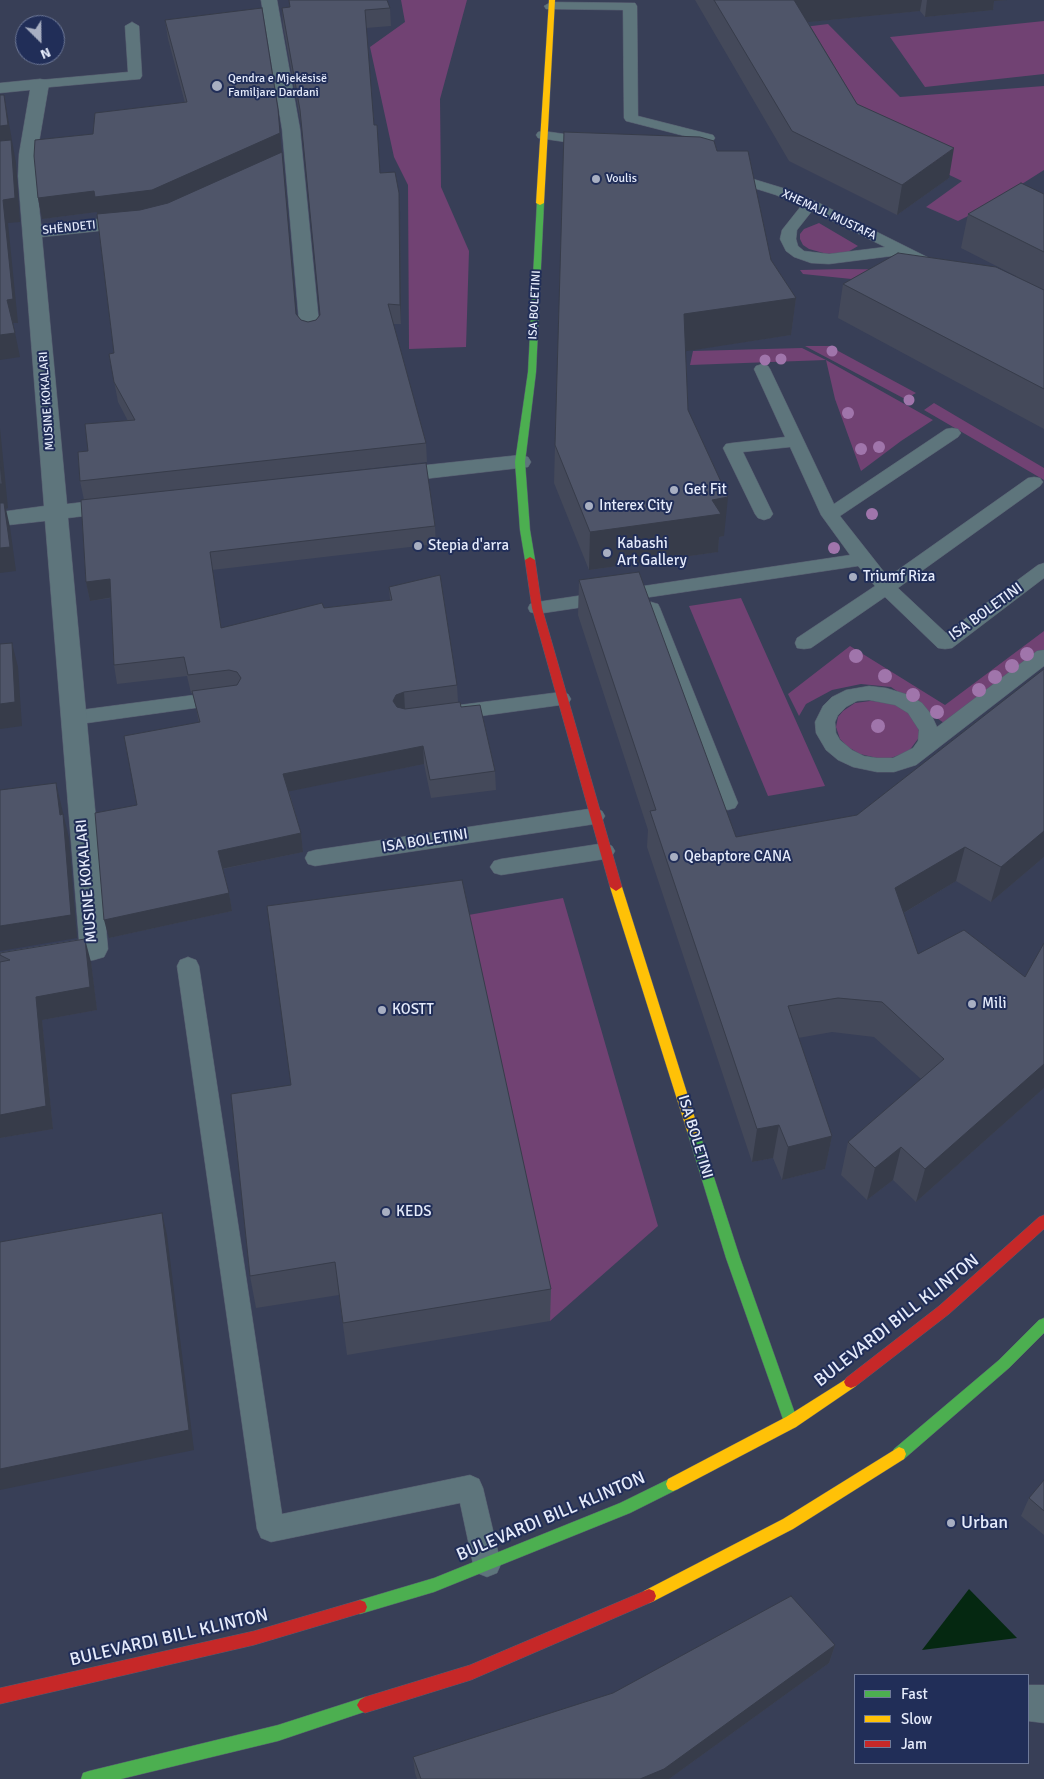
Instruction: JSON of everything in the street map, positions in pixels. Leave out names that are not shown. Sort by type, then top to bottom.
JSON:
[{"type":"street","points":[[269,0],[291,129],[284,161],[310,333]]},
{"type":"street","name":"ISA BOLETINI","points":[[551,3],[542,135],[532,372],[520,462],[525,530],[537,608],[605,851],[733,1258],[791,1422]]},
{"type":"street","points":[[0,88],[40,84]]},
{"type":"street","name":"MUSINE KOKALARI","points":[[0,964],[94,949],[55,512],[33,232],[27,176],[19,155],[40,84]]},
{"type":"street","name":"SHËNDETI","points":[[33,232],[156,218]]},
{"type":"street","points":[[373,478],[520,462]]},
{"type":"street","points":[[0,519],[134,503]]},
{"type":"street","name":"BULEVARDI BILL KLINTON","points":[[0,1696],[254,1638],[434,1585],[625,1508],[735,1453],[791,1422],[849,1384],[944,1310],[1044,1222]]},
{"type":"street","points":[[89,1779],[278,1733],[471,1672],[664,1590],[788,1524],[903,1451],[1004,1364],[1044,1324]]},
{"type":"street","points":[[1029,1703],[1044,1704]]},
{"type":"lane","points":[[551,3],[630,6],[631,118],[708,138]]},
{"type":"lane","points":[[40,84],[134,76],[132,26]]},
{"type":"lane","points":[[542,135],[612,145]]},
{"type":"lane","name":"XHEMAJL MUSTAFA","points":[[710,170],[781,192],[810,204],[946,272]]},
{"type":"lane","points":[[810,204],[790,230],[788,240],[791,248],[799,254],[811,258],[829,259],[901,250]]},
{"type":"lane","name":"ISA BOLETINI","points":[[762,369],[830,515],[862,559],[886,586],[945,642],[1044,569]]},
{"type":"lane","points":[[830,515],[952,433]]},
{"type":"lane","points":[[764,514],[732,448],[794,441]]},
{"type":"lane","points":[[804,643],[1034,482]]},
{"type":"lane","points":[[537,608],[862,559]]},
{"type":"lane","points":[[645,592],[728,803]]},
{"type":"lane","points":[[920,753],[928,742],[929,730],[924,718],[915,708],[902,700],[886,695],[869,693],[853,696],[839,702],[830,711],[825,722],[826,733],[832,745],[845,755],[860,762],[877,766],[894,765],[909,760],[920,753],[950,727],[1044,656]]},
{"type":"lane","points":[[73,718],[232,697]]},
{"type":"lane","points":[[435,715],[561,699]]},
{"type":"lane","name":"ISA BOLETINI","points":[[315,858],[595,816]]},
{"type":"lane","points":[[501,867],[605,851]]},
{"type":"lane","points":[[188,966],[271,1529],[470,1488],[487,1564]]},
{"type":"shaded area","points":[[401,0],[467,0],[440,99],[441,187],[469,251],[466,347],[409,349],[408,185],[394,157],[370,47],[405,22]]},
{"type":"shaded area","points":[[1044,21],[1044,74],[925,87],[890,37]]},
{"type":"shaded area","points":[[828,24],[900,97],[1044,86],[1044,170],[984,208],[958,221],[926,207],[962,181],[859,132],[796,28]]},
{"type":"shaded area","points":[[819,223],[858,246],[846,253],[827,254],[809,249],[803,245],[800,234],[804,229]]},
{"type":"shaded area","points":[[800,270],[916,270],[929,287],[803,274]]},
{"type":"shaded area","points":[[805,346],[829,346],[916,393],[905,399]]},
{"type":"shaded area","points":[[802,348],[826,360],[690,365],[693,351]]},
{"type":"shaded area","points":[[826,360],[933,420],[861,471],[835,399]]},
{"type":"shaded area","points":[[934,403],[1044,468],[1044,480],[924,410]]},
{"type":"shaded area","points":[[741,598],[825,786],[768,796],[689,606]]},
{"type":"shaded area","points":[[1044,631],[1044,656],[950,727],[891,687],[861,684],[832,690],[806,704],[799,716],[788,694],[850,646],[945,705]]},
{"type":"shaded area","points":[[870,701],[890,702],[906,710],[917,722],[920,736],[909,751],[891,758],[877,758],[860,754],[848,747],[840,739],[836,727],[838,717],[855,703]]},
{"type":"shaded area","points":[[563,898],[658,1226],[550,1321],[463,916]]},
{"type":"shaded area","points":[[969,1589],[1017,1638],[922,1650]]},
{"type":"building","points":[[289,0],[387,0],[390,8],[365,10],[374,125],[377,125],[380,173],[395,172],[399,193],[400,305],[388,304],[426,443],[80,481],[78,452],[88,451],[85,424],[135,420],[114,382],[109,354],[114,353],[97,214],[140,210],[168,203],[282,152],[296,314],[301,320],[308,322],[316,320],[320,315],[300,110],[282,8],[290,7]]},
{"type":"building","points":[[714,0],[794,0],[857,104],[954,148],[902,185],[792,131]]},
{"type":"building","points":[[262,8],[280,133],[152,190],[95,197],[94,191],[38,198],[34,156],[35,140],[93,134],[95,113],[187,102],[165,20]]},
{"type":"building","points":[[0,95],[4,95],[8,125],[0,126]]},
{"type":"building","points":[[564,132],[700,137],[714,141],[717,151],[748,151],[771,260],[796,298],[684,314],[688,410],[728,497],[712,500],[721,514],[590,532],[555,445]]},
{"type":"building","points":[[11,140],[15,198],[3,200],[13,299],[7,300],[15,333],[0,335],[0,141]]},
{"type":"building","points":[[1021,183],[1044,194],[1044,252],[968,214]]},
{"type":"building","points":[[898,253],[996,267],[1044,290],[1044,389],[843,284]]},
{"type":"building","points":[[0,462],[2,484],[0,484]]},
{"type":"building","points":[[426,463],[435,526],[210,552],[221,628],[322,603],[324,608],[392,600],[389,587],[440,575],[457,685],[404,692],[396,695],[393,701],[397,707],[405,709],[460,702],[461,707],[480,705],[495,771],[430,780],[423,746],[283,774],[301,833],[218,851],[229,893],[104,920],[95,813],[137,805],[124,736],[200,722],[192,691],[237,685],[241,678],[237,672],[229,670],[188,675],[184,657],[114,665],[110,579],[86,582],[81,500]]},
{"type":"building","points":[[0,503],[4,503],[10,547],[0,548]]},
{"type":"building","points":[[639,572],[736,837],[857,815],[1044,669],[1044,831],[1001,867],[965,847],[895,888],[918,954],[964,930],[1025,977],[1044,943],[1044,1064],[925,1169],[901,1147],[875,1168],[848,1142],[944,1059],[882,1002],[838,998],[788,1006],[832,1136],[788,1147],[779,1125],[757,1129],[650,811],[656,810],[579,580]]},
{"type":"building","points":[[12,643],[15,702],[0,704],[0,644]]},
{"type":"building","points":[[56,783],[60,815],[63,814],[71,915],[0,926],[0,790]]},
{"type":"building","points":[[462,880],[551,1289],[343,1323],[335,1262],[250,1276],[231,1094],[291,1085],[267,906]]},
{"type":"building","points":[[85,939],[90,987],[36,997],[46,1106],[0,1115],[0,962],[10,960],[0,955],[0,953]]},
{"type":"building","points":[[162,1213],[189,1430],[0,1469],[0,1242]]},
{"type":"building","points":[[1044,1480],[1044,1511],[1029,1498]]},
{"type":"building","points":[[791,1596],[835,1645],[664,1769],[640,1779],[421,1779],[413,1757],[613,1693]]},
{"type":"traffic: fast","points":[[530,560],[525,530],[520,462],[532,372],[540,203]]},
{"type":"traffic: fast","points":[[693,1131],[733,1258],[791,1422]]},
{"type":"traffic: fast","points":[[899,1454],[1004,1364],[1044,1324]]},
{"type":"traffic: fast","points":[[360,1607],[434,1585],[625,1508],[673,1484]]},
{"type":"traffic: fast","points":[[89,1779],[278,1733],[365,1705]]},
{"type":"traffic: slow","points":[[540,203],[552,0]]},
{"type":"traffic: slow","points":[[616,887],[693,1131]]},
{"type":"traffic: slow","points":[[673,1484],[791,1422],[851,1382]]},
{"type":"traffic: slow","points":[[649,1596],[788,1524],[899,1454]]},
{"type":"traffic: jam","points":[[530,560],[537,608],[616,887]]},
{"type":"traffic: jam","points":[[851,1382],[944,1310],[1044,1221]]},
{"type":"traffic: jam","points":[[365,1705],[471,1672],[649,1596]]},
{"type":"traffic: jam","points":[[0,1696],[254,1638],[360,1607]]},
{"type":"place","name":"Qendra e Mjekësisë Familjare Dardani","points":[[217,86]]},
{"type":"place","name":"Voulis","points":[[596,179]]},
{"type":"place","name":"Get Fit","points":[[674,490]]},
{"type":"place","name":"Interex City","points":[[589,506]]},
{"type":"place","name":"Stepia d'arra","points":[[418,546]]},
{"type":"place","name":"Kabashi Art Gallery","points":[[607,553]]},
{"type":"place","name":"Triumf Riza","points":[[853,577]]},
{"type":"place","name":"Qebaptore CANA","points":[[674,857]]},
{"type":"place","name":"Mili","points":[[972,1004]]},
{"type":"place","name":"KOSTT","points":[[382,1010]]},
{"type":"place","name":"KEDS","points":[[386,1212]]},
{"type":"place","name":"Urban","points":[[951,1523]]}]
